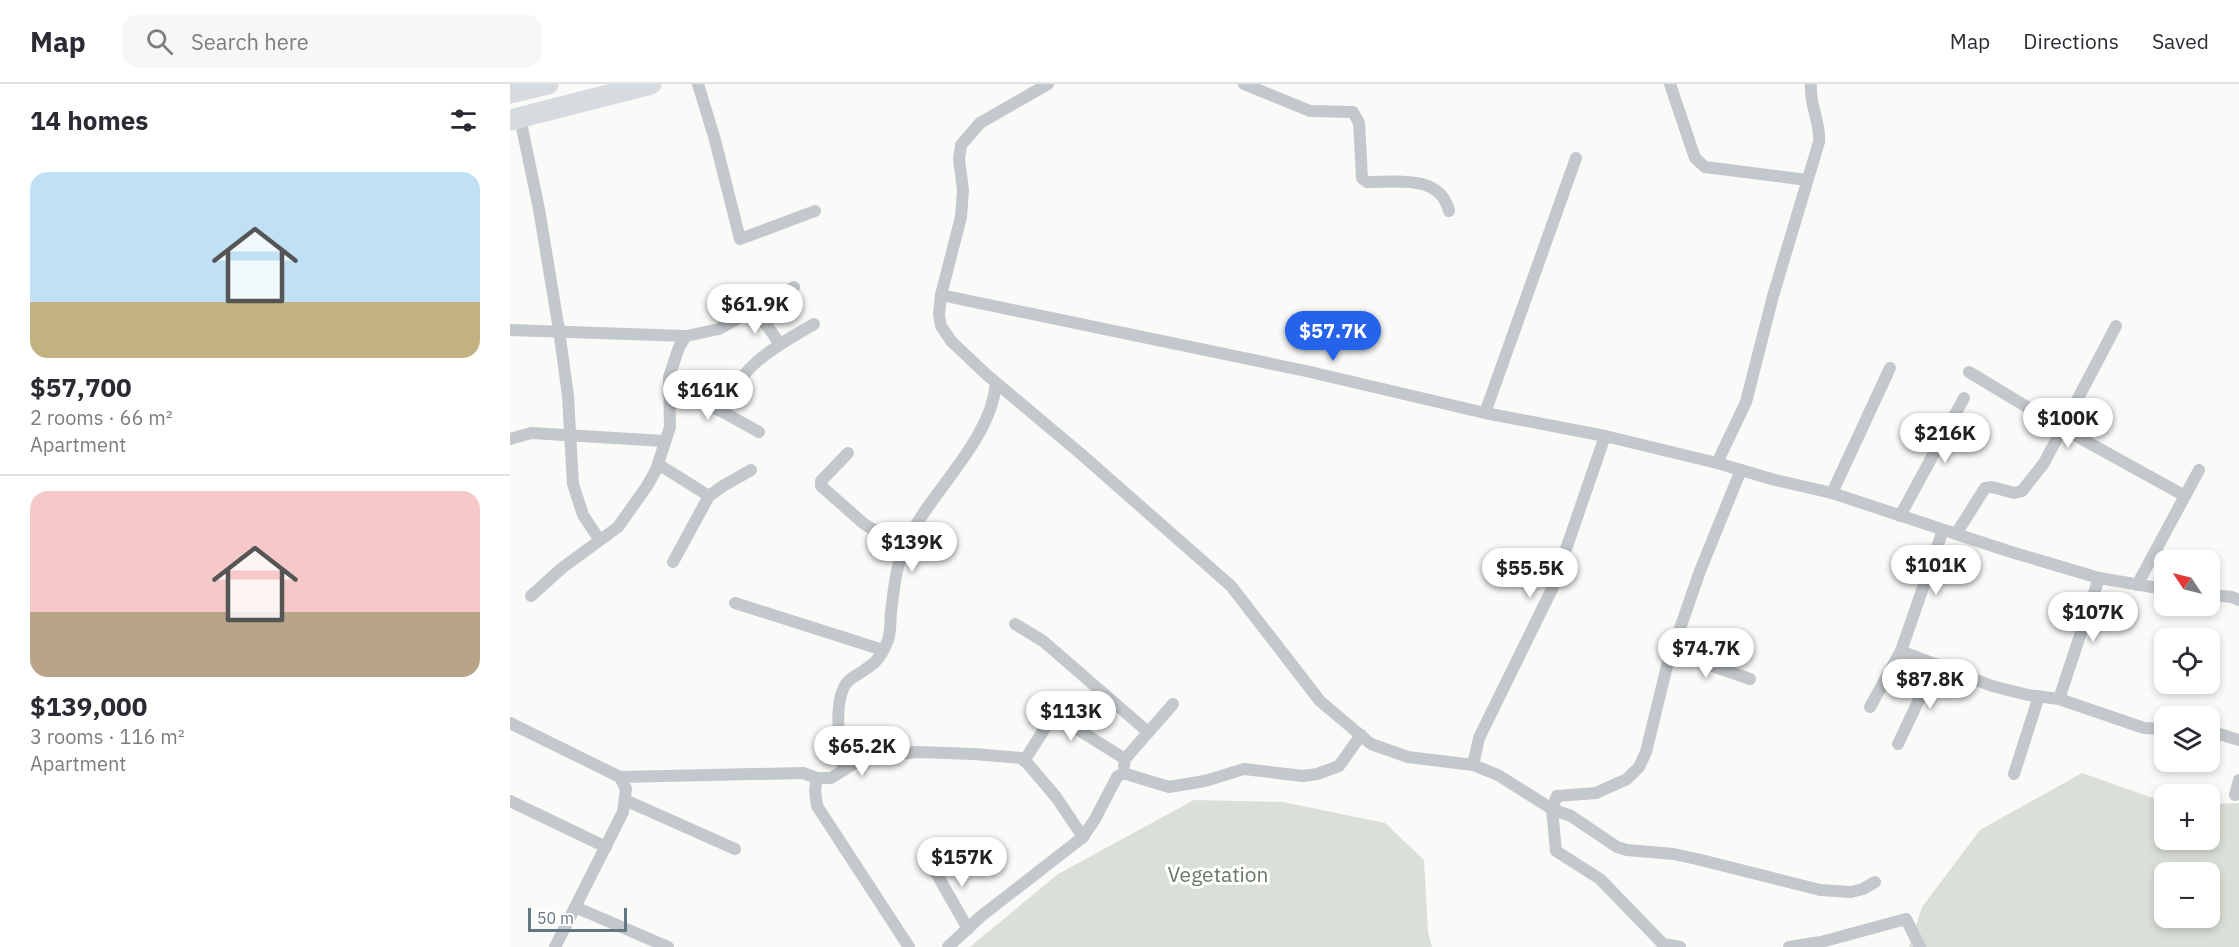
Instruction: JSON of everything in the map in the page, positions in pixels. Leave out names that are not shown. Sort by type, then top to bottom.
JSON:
[{"type":"highway","points":[[510,93],[548,84]]},
{"type":"highway","points":[[515,119],[651,84]]},
{"type":"street","points":[[698,84],[740,239],[815,211]]},
{"type":"street","points":[[1048,84],[980,123],[962,145],[959,159],[963,190],[961,217],[941,295],[939,315],[941,326],[951,341],[996,383],[1081,454],[1231,586],[1320,701],[1371,744],[1408,757],[1473,765],[1498,775],[1552,810],[1571,816],[1617,847],[1701,860],[1820,890],[1851,892],[1863,889],[1875,882]]},
{"type":"street","points":[[1244,84],[1310,111],[1353,112],[1359,123],[1362,178],[1367,182],[1422,183],[1444,197],[1449,211]]},
{"type":"street","points":[[1670,84],[1695,158],[1705,167],[1807,180]]},
{"type":"street","points":[[1717,463],[1746,402],[1773,296],[1820,135],[1810,96],[1811,84]]},
{"type":"street","points":[[515,119],[540,209],[568,396],[573,484],[583,515],[599,539]]},
{"type":"street","points":[[1485,413],[1576,158]]},
{"type":"street","points":[[510,330],[686,336],[719,329],[794,287]]},
{"type":"street","points":[[941,295],[1306,371],[1485,413],[1605,436],[1717,463],[1775,480],[1832,493],[2099,578],[2154,588]]},
{"type":"street","points":[[755,309],[780,344]]},
{"type":"street","points":[[723,412],[729,395],[744,373],[756,361],[814,324]]},
{"type":"street","points":[[1870,707],[1901,651],[1949,532],[1985,488],[1992,487],[2014,494],[2022,491],[2044,463],[2116,326]]},
{"type":"street","points":[[531,596],[599,539],[618,527],[647,486],[658,464],[669,427],[669,377],[686,336]]},
{"type":"street","points":[[1832,493],[1890,368]]},
{"type":"street","points":[[1969,372],[2062,428],[2185,496]]},
{"type":"street","points":[[844,770],[838,742],[839,704],[845,686],[850,679],[871,668],[889,638],[894,580],[907,541],[975,440],[992,405],[996,383]]},
{"type":"street","points":[[669,389],[723,412],[759,432]]},
{"type":"street","points":[[1900,516],[1964,398]]},
{"type":"street","points":[[510,439],[531,433],[664,441]]},
{"type":"street","points":[[1473,765],[1479,738],[1553,587],[1605,436]]},
{"type":"street","points":[[848,453],[821,482],[821,486],[872,529],[907,541]]},
{"type":"street","points":[[658,464],[709,496]]},
{"type":"street","points":[[673,561],[709,496],[751,470]]},
{"type":"street","points":[[1680,947],[1663,944],[1600,879],[1556,851],[1552,810],[1557,796],[1596,793],[1627,779],[1639,767],[1646,752],[1672,652],[1700,571],[1742,470]]},
{"type":"street","points":[[2137,585],[2199,470]]},
{"type":"street","points":[[2059,699],[2099,578]]},
{"type":"street","points":[[2220,596],[2239,600]]},
{"type":"street","points":[[735,603],[883,650]]},
{"type":"street","points":[[1015,624],[1043,641],[1148,732]]},
{"type":"street","points":[[1901,651],[1992,686],[2059,699],[2144,728],[2154,728]]},
{"type":"street","points":[[1672,652],[1750,679]]},
{"type":"street","points":[[1898,744],[1936,664]]},
{"type":"street","points":[[2014,774],[2039,696]]},
{"type":"street","points":[[948,947],[1083,837],[1117,777],[1123,773],[1125,759],[1173,704]]},
{"type":"street","points":[[1024,761],[1049,722],[1058,717],[1125,759]]},
{"type":"street","points":[[510,723],[620,777],[803,773],[831,778],[862,758],[917,752],[1000,755],[1024,761],[1056,797],[1083,837]]},
{"type":"street","points":[[2220,734],[2239,740]]},
{"type":"street","points":[[1123,773],[1169,787],[1205,781],[1244,769],[1304,776],[1317,774],[1339,766],[1361,735]]},
{"type":"street","points":[[555,947],[623,812],[626,789],[620,777]]},
{"type":"street","points":[[817,777],[815,790],[817,806],[909,947]]},
{"type":"street","points":[[2235,795],[2239,780]]},
{"type":"street","points":[[625,800],[735,849]]},
{"type":"street","points":[[510,801],[606,847]]},
{"type":"street","points":[[930,862],[968,929]]},
{"type":"street","points":[[575,907],[668,947]]},
{"type":"street","points":[[1789,947],[1821,942],[1906,919],[1920,947]]},
{"type":"green space","points":[[2082,773],[2154,798],[2154,850],[2220,850],[2220,804],[2239,803],[2239,947],[1909,947],[1922,907],[1980,830]]},
{"type":"green space","name":"Vegetation","points":[[1194,800],[1283,802],[1385,823],[1424,860],[1428,932],[1432,947],[970,947],[1058,874]]}]
